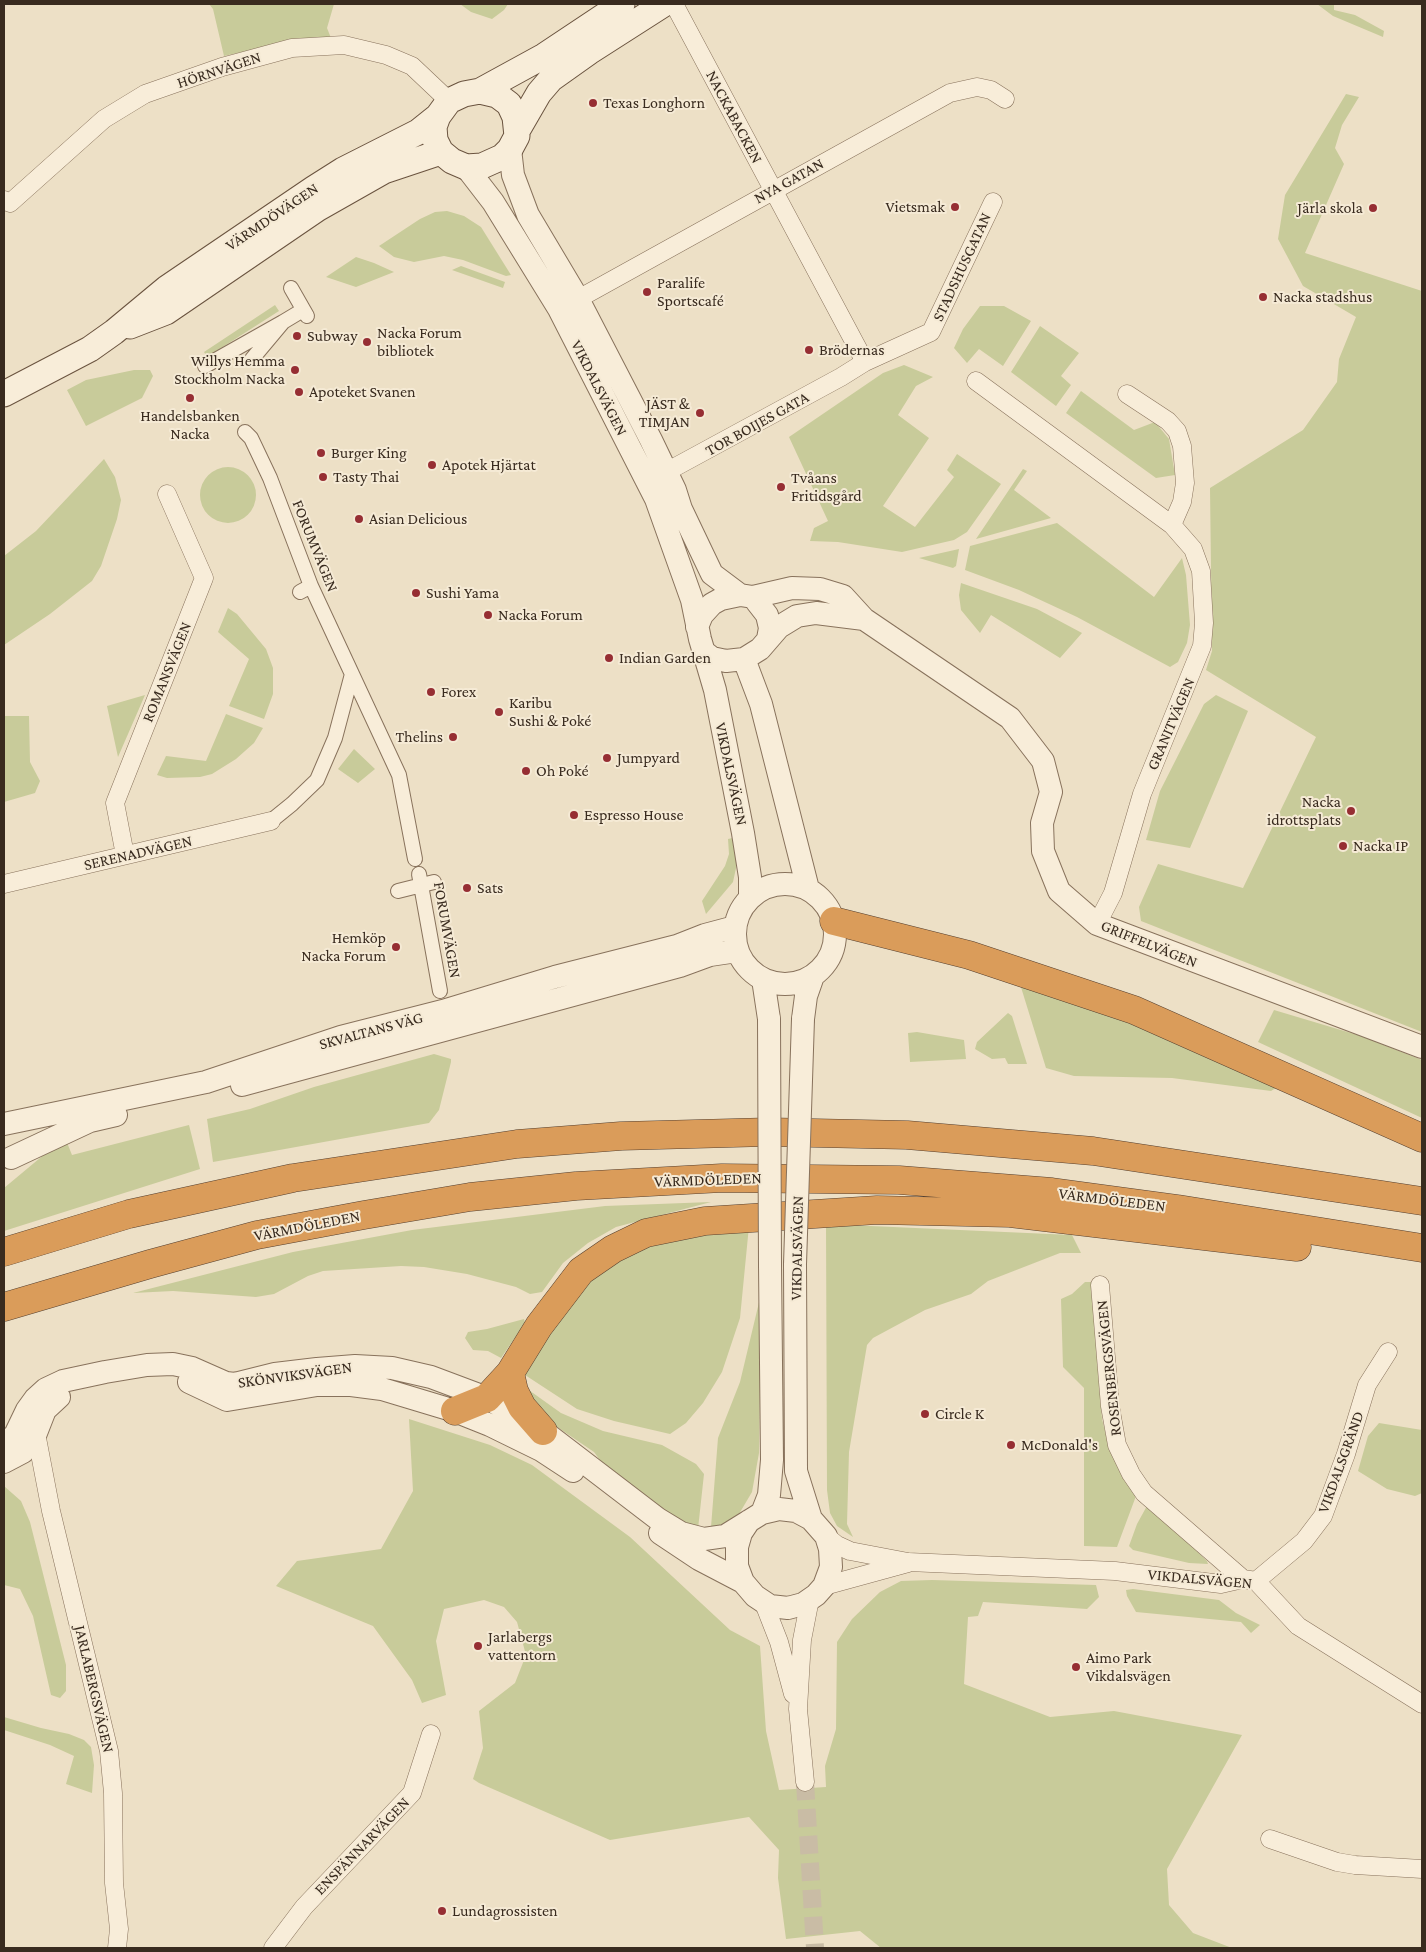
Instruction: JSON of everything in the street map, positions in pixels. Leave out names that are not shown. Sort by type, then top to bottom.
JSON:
[{"type":"highway","points":[[834,921],[969,955],[1134,1010],[1422,1138]]},
{"type":"highway","points":[[4,1252],[130,1214],[293,1178],[517,1144],[621,1136],[770,1132],[907,1135],[1093,1151],[1422,1201]]},
{"type":"highway","name":"VÄRMDÖLEDEN","points":[[4,1307],[257,1235],[364,1214],[480,1196],[576,1186],[722,1178],[899,1180],[1052,1192],[1178,1209],[1422,1248]]},
{"type":"highway","points":[[456,1411],[487,1398],[510,1373],[539,1326],[581,1271],[613,1248],[646,1233],[705,1221],[877,1210],[1010,1213],[1179,1231],[1422,1263]]},
{"type":"highway","points":[[510,1373],[514,1391],[522,1407],[543,1431]]},
{"type":"main road","points":[[622,4],[544,56],[480,91],[464,94],[444,108],[434,134],[441,152],[452,161],[466,167],[492,163],[514,140],[539,93],[551,79],[596,47],[664,4]]},
{"type":"main road","points":[[480,91],[496,96],[508,104],[515,117],[514,140]]},
{"type":"main road","name":"VÄRMDÖVÄGEN","points":[[4,394],[90,349],[114,332],[161,292],[343,170],[418,132],[444,108]]},
{"type":"main road","name":"VÄRMDÖVÄGEN","points":[[114,332],[166,312],[317,209],[384,171],[441,152]]},
{"type":"street","name":"NACKABACKEN","points":[[674,4],[865,362]]},
{"type":"street","name":"HÖRNVÄGEN","points":[[7,202],[104,119],[145,94],[222,67],[292,48],[344,45],[386,55],[412,66],[444,108]]},
{"type":"street","name":"NYA GATAN","points":[[578,299],[772,190],[958,89],[977,87],[991,90],[1006,99]]},
{"type":"street","name":"VIKDALSVÄGEN","points":[[514,140],[513,175],[519,197],[578,299],[658,477],[681,568],[692,600],[703,651],[715,690],[743,833],[750,877],[750,898]]},
{"type":"street","name":"VIKDALSVÄGEN","points":[[466,167],[494,202],[658,477],[681,510],[712,574],[721,583],[747,596],[767,615],[770,628],[768,639]]},
{"type":"street","name":"STADSHUSGATAN","points":[[932,332],[993,202]]},
{"type":"street","points":[[204,366],[283,322],[305,313],[291,288]]},
{"type":"street","points":[[252,360],[283,322]]},
{"type":"street","name":"TOR BOIJES GATA","points":[[658,477],[865,362],[932,332]]},
{"type":"street","name":"GRANITVÄGEN","points":[[976,381],[1172,525],[1193,549],[1201,571],[1204,624],[1202,646],[1142,794],[1113,893],[1097,924]]},
{"type":"street","points":[[1127,394],[1168,421],[1177,431],[1182,446],[1185,483],[1182,502],[1172,525]]},
{"type":"street","name":"FORUMVÄGEN","points":[[244,432],[251,438],[270,478],[306,589],[388,737],[399,775],[415,859]]},
{"type":"street","name":"ROMANSVÄGEN","points":[[125,856],[115,803],[204,578],[166,494]]},
{"type":"street","name":"GRIFFELVÄGEN","points":[[747,596],[792,588],[820,589],[843,596],[864,619],[1010,718],[1043,761],[1051,792],[1042,823],[1043,851],[1060,891],[1097,924],[1422,1047]]},
{"type":"street","points":[[697,627],[702,615],[712,604],[721,599],[747,596]]},
{"type":"street","name":"GRIFFELVÄGEN","points":[[768,639],[778,627],[797,616],[816,612],[864,619]]},
{"type":"street","points":[[703,651],[712,658],[726,661],[744,659],[760,649],[768,639]]},
{"type":"street","points":[[744,659],[761,704],[808,889]]},
{"type":"street","points":[[271,821],[317,780],[335,738],[352,674]]},
{"type":"street","name":"SERENADVÄGEN","points":[[4,884],[271,821]]},
{"type":"street","name":"FORUMVÄGEN","points":[[398,891],[424,880],[440,992]]},
{"type":"street","points":[[778,884],[788,884],[808,889],[824,902],[834,921],[835,942],[832,952],[824,966],[804,981],[783,985],[763,979],[747,968],[737,951],[735,927],[740,911],[750,898],[763,889],[778,884]]},
{"type":"street","name":"SKVALTANS VÄG","points":[[4,1126],[206,1082],[341,1037],[443,1011],[554,977],[677,946],[704,935],[735,927]]},
{"type":"street","name":"SKVALTANS VÄG","points":[[7,1163],[90,1121],[318,1065],[680,966],[710,955],[737,951]]},
{"type":"street","name":"VIKDALSVÄGEN","points":[[811,1519],[796,1471],[795,1264],[803,1019],[806,996],[813,976]]},
{"type":"street","name":"VIKDALSVÄGEN","points":[[756,1517],[769,1495],[772,1460],[769,1019],[763,979]]},
{"type":"street","points":[[4,1126],[12,1140],[7,1163]]},
{"type":"street","name":"ROSENBERGSVÄGEN","points":[[1100,1285],[1110,1406],[1117,1445],[1131,1474],[1144,1493],[1250,1580]]},
{"type":"street","name":"VIKDALSGRÄND","points":[[1250,1580],[1304,1541],[1323,1516],[1346,1454],[1367,1385],[1388,1352]]},
{"type":"street","name":"SKÖNVIKSVÄGEN","points":[[4,1444],[16,1435],[27,1410],[46,1389],[63,1382],[147,1365],[173,1364],[192,1368],[219,1381],[235,1384],[275,1374],[317,1369],[355,1366],[392,1368],[431,1377],[487,1398],[543,1431],[658,1519],[681,1532],[704,1539],[725,1536],[756,1517]]},
{"type":"street","name":"SKÖNVIKSVÄGEN","points":[[4,1462],[24,1452],[36,1433],[45,1410],[61,1396],[82,1388],[155,1374],[181,1378],[227,1400],[317,1385],[351,1385],[382,1388],[456,1411],[541,1450],[602,1490],[676,1544],[743,1582]]},
{"type":"street","name":"JARLABERGSVÄGEN","points":[[36,1433],[51,1511],[109,1751],[113,1793],[114,1884],[119,1929],[117,1948]]},
{"type":"street","points":[[805,1782],[798,1709],[802,1640],[817,1593],[831,1567],[830,1548],[826,1536],[811,1519],[796,1512],[779,1509],[756,1517],[741,1533],[737,1547],[737,1566],[743,1582],[770,1606],[788,1608],[803,1604],[817,1593]]},
{"type":"street","name":"VIKDALSVÄGEN","points":[[826,1536],[837,1545],[850,1551],[908,1562],[1116,1571],[1221,1584],[1250,1580],[1298,1626],[1422,1704]]},
{"type":"street","name":"VIKDALSVÄGEN","points":[[817,1593],[908,1562]]},
{"type":"street","points":[[763,1601],[779,1642],[798,1709]]},
{"type":"street","name":"ENSPÄNNARVÄGEN","points":[[273,1948],[304,1907],[412,1793],[431,1734]]},
{"type":"street","points":[[1270,1839],[1337,1862],[1355,1865],[1422,1869]]},
{"type":"green space","points":[[209,4],[334,4],[327,28],[331,38],[265,47],[224,56],[213,9]]},
{"type":"green space","points":[[460,4],[508,4],[504,10],[492,19],[471,12]]},
{"type":"green space","points":[[1317,4],[1334,4],[1334,10],[1355,15],[1384,31],[1383,37],[1333,16]]},
{"type":"green space","points":[[1346,94],[1359,97],[1342,125],[1335,148],[1344,164],[1305,253],[1422,291],[1422,1032],[1141,921],[1139,907],[1158,864],[1243,888],[1316,737],[1206,670],[1212,651],[1210,488],[1303,430],[1337,382],[1339,359],[1356,317],[1303,286],[1278,239],[1285,195]]},
{"type":"green space","points":[[447,211],[464,216],[481,227],[511,275],[506,276],[463,260],[444,256],[414,262],[394,257],[379,246],[420,219],[435,212]]},
{"type":"green space","points":[[356,257],[394,272],[356,287],[326,277]]},
{"type":"green space","points":[[461,266],[505,282],[503,288],[452,270]]},
{"type":"green space","points":[[275,305],[279,311],[207,357],[204,352]]},
{"type":"green space","points":[[980,306],[1004,306],[1031,321],[1003,366],[979,349],[967,363],[954,348],[963,329]]},
{"type":"green space","points":[[1040,326],[1079,353],[1061,376],[1071,385],[1056,406],[1011,372]]},
{"type":"green space","points":[[904,365],[933,377],[916,386],[898,415],[929,438],[883,506],[915,527],[954,477],[947,470],[957,454],[1001,484],[967,532],[954,540],[902,552],[838,542],[810,541],[814,528],[828,521],[789,437],[883,373]]},
{"type":"green space","points":[[134,370],[150,370],[153,376],[142,398],[86,426],[67,390],[86,380]]},
{"type":"green space","points":[[1081,391],[1134,430],[1155,422],[1169,439],[1175,475],[1156,478],[1066,413]]},
{"type":"green space","points":[[104,459],[115,477],[121,500],[117,519],[101,566],[92,581],[50,614],[4,645],[4,556],[36,531]]},
{"type":"green space","points":[[228,467],[239,469],[248,475],[254,484],[256,495],[254,506],[248,515],[239,521],[228,523],[217,521],[208,515],[202,506],[200,495],[202,484],[208,475],[217,469]]},
{"type":"green space","points":[[1023,469],[1027,471],[1014,490],[1051,518],[976,539]]},
{"type":"green space","points":[[1057,523],[1154,597],[1182,558],[1186,575],[1190,625],[1187,643],[1178,662],[1170,667],[1077,617],[1019,590],[965,570],[970,546]]},
{"type":"green space","points":[[959,549],[956,566],[953,568],[919,558]]},
{"type":"green space","points":[[961,583],[1037,609],[1082,633],[1060,658],[991,615],[980,633],[961,610],[959,595]]},
{"type":"green space","points":[[228,608],[237,614],[266,649],[273,668],[273,694],[264,719],[229,706],[249,659],[218,632]]},
{"type":"green space","points":[[145,695],[118,757],[107,706]]},
{"type":"green space","points":[[1216,695],[1248,711],[1190,848],[1146,840],[1160,791],[1204,704]]},
{"type":"green space","points":[[226,714],[263,728],[254,743],[236,759],[212,774],[200,777],[167,778],[157,775],[166,756],[206,761]]},
{"type":"green space","points":[[4,716],[29,716],[30,762],[40,781],[35,793],[4,802]]},
{"type":"green space","points":[[354,749],[375,769],[358,783],[338,769]]},
{"type":"green space","points":[[737,837],[738,859],[733,882],[706,914],[702,901],[725,866],[729,854],[728,839]]},
{"type":"green space","points":[[1020,984],[1126,1020],[1276,1088],[1271,1091],[1172,1078],[1074,1076],[1046,1068]]},
{"type":"green space","points":[[1274,1010],[1361,1036],[1422,1060],[1422,1118],[1258,1042]]},
{"type":"green space","points":[[1008,1013],[1012,1016],[1027,1064],[1008,1064],[1005,1058],[992,1059],[975,1049],[977,1042]]},
{"type":"green space","points":[[917,1032],[964,1040],[966,1059],[910,1062],[908,1033]]},
{"type":"green space","points":[[434,1054],[451,1059],[451,1062],[439,1110],[429,1123],[213,1162],[207,1119],[250,1109],[314,1087]]},
{"type":"green space","points":[[189,1125],[200,1169],[4,1231],[4,1188],[58,1143],[66,1140],[72,1155]]},
{"type":"green space","points":[[711,1202],[616,1227],[588,1243],[563,1263],[542,1292],[530,1294],[516,1287],[467,1274],[424,1267],[401,1266],[323,1271],[308,1276],[274,1294],[256,1297],[173,1291],[133,1293],[293,1252],[412,1230],[605,1206]]},
{"type":"green space","points":[[826,1224],[1072,1235],[1081,1253],[1060,1253],[988,1281],[971,1294],[925,1310],[873,1338],[867,1345],[849,1452],[847,1524],[853,1537],[837,1526],[830,1513],[827,1490]]},
{"type":"green space","points":[[749,1226],[740,1318],[722,1372],[703,1403],[686,1423],[670,1434],[614,1421],[577,1409],[522,1373],[583,1282],[622,1256],[673,1237]]},
{"type":"green space","points":[[1085,1282],[1091,1282],[1102,1419],[1109,1447],[1136,1496],[1117,1547],[1084,1546],[1084,1388],[1063,1367],[1061,1299],[1072,1294]]},
{"type":"green space","points":[[761,1294],[759,1453],[752,1492],[739,1514],[728,1523],[711,1527],[718,1438],[740,1382]]},
{"type":"green space","points":[[524,1319],[525,1323],[501,1358],[488,1351],[473,1350],[465,1338],[468,1332]]},
{"type":"green space","points":[[519,1383],[561,1413],[603,1431],[662,1445],[696,1464],[704,1474],[698,1529],[679,1523],[608,1471],[594,1452],[538,1414]]},
{"type":"green space","points":[[409,1419],[490,1445],[532,1465],[630,1537],[730,1630],[760,1646],[766,1731],[779,1790],[826,1787],[825,1766],[836,1729],[837,1642],[852,1619],[880,1592],[901,1581],[932,1580],[1096,1585],[1099,1597],[1087,1609],[983,1602],[978,1616],[968,1617],[964,1684],[1050,1717],[1114,1711],[1242,1735],[1167,1869],[1169,1905],[1193,1933],[1232,1948],[881,1948],[860,1931],[786,1939],[778,1878],[779,1850],[749,1817],[610,1840],[479,1783],[473,1779],[483,1748],[479,1711],[515,1683],[526,1655],[517,1622],[504,1607],[484,1600],[444,1609],[436,1641],[446,1695],[422,1703],[412,1680],[373,1626],[276,1586],[297,1561],[381,1549],[413,1491]]},
{"type":"green space","points":[[1379,1423],[1422,1430],[1422,1493],[1415,1496],[1387,1489],[1358,1471],[1368,1436]]},
{"type":"green space","points":[[4,1486],[21,1501],[30,1522],[66,1665],[66,1691],[60,1698],[51,1695],[33,1616],[20,1589],[4,1585]]},
{"type":"green space","points":[[1148,1504],[1208,1564],[1189,1563],[1133,1550],[1129,1546],[1137,1524]]},
{"type":"green space","points":[[1133,1589],[1219,1600],[1236,1613],[1260,1625],[1251,1633],[1241,1622],[1136,1612],[1127,1596],[1126,1590]]},
{"type":"green space","points":[[4,1717],[69,1734],[84,1740],[91,1747],[94,1765],[92,1793],[66,1784],[74,1756],[50,1745],[4,1730]]},
{"type":"tunnel","points":[[805,1782],[815,1948]]},
{"type":"place","name":"Texas Longhorn","points":[[593,103]]},
{"type":"place","name":"Vietsmak","points":[[955,207]]},
{"type":"place","name":"Järla skola","points":[[1373,208]]},
{"type":"place","name":"Paralife Sportscafé","points":[[647,292]]},
{"type":"place","name":"Nacka stadshus","points":[[1263,297]]},
{"type":"place","name":"Subway","points":[[297,336]]},
{"type":"place","name":"Nacka Forum bibliotek","points":[[367,342]]},
{"type":"place","name":"Brödernas","points":[[809,350]]},
{"type":"place","name":"Willys Hemma Stockholm Nacka","points":[[295,370]]},
{"type":"place","name":"Apoteket Svanen","points":[[299,392]]},
{"type":"place","name":"Handelsbanken Nacka","points":[[190,398]]},
{"type":"place","name":"JÄST & TIMJAN","points":[[700,413]]},
{"type":"place","name":"Burger King","points":[[321,453]]},
{"type":"place","name":"Apotek Hjärtat","points":[[432,465]]},
{"type":"place","name":"Tasty Thai","points":[[323,477]]},
{"type":"place","name":"Tvåans Fritidsgård","points":[[781,487]]},
{"type":"place","name":"Asian Delicious","points":[[359,519]]},
{"type":"place","name":"Sushi Yama","points":[[416,593]]},
{"type":"place","name":"Nacka Forum","points":[[488,615]]},
{"type":"place","name":"Indian Garden","points":[[609,658]]},
{"type":"place","name":"Forex","points":[[431,692]]},
{"type":"place","name":"Karibu Sushi & Poké","points":[[499,712]]},
{"type":"place","name":"Thelins","points":[[453,737]]},
{"type":"place","name":"Jumpyard","points":[[607,758]]},
{"type":"place","name":"Oh Poké","points":[[526,771]]},
{"type":"place","name":"Nacka idrottsplats","points":[[1351,811]]},
{"type":"place","name":"Espresso House","points":[[574,815]]},
{"type":"place","name":"Nacka IP","points":[[1343,846]]},
{"type":"place","name":"Sats","points":[[467,888]]},
{"type":"place","name":"Hemköp Nacka Forum","points":[[396,947]]},
{"type":"place","name":"Circle K","points":[[925,1414]]},
{"type":"place","name":"McDonald's","points":[[1011,1445]]},
{"type":"place","name":"Jarlabergs vattentorn","points":[[478,1646]]},
{"type":"place","name":"Aimo Park Vikdalsvägen","points":[[1076,1667]]},
{"type":"place","name":"Lundagrossisten","points":[[442,1911]]}]
